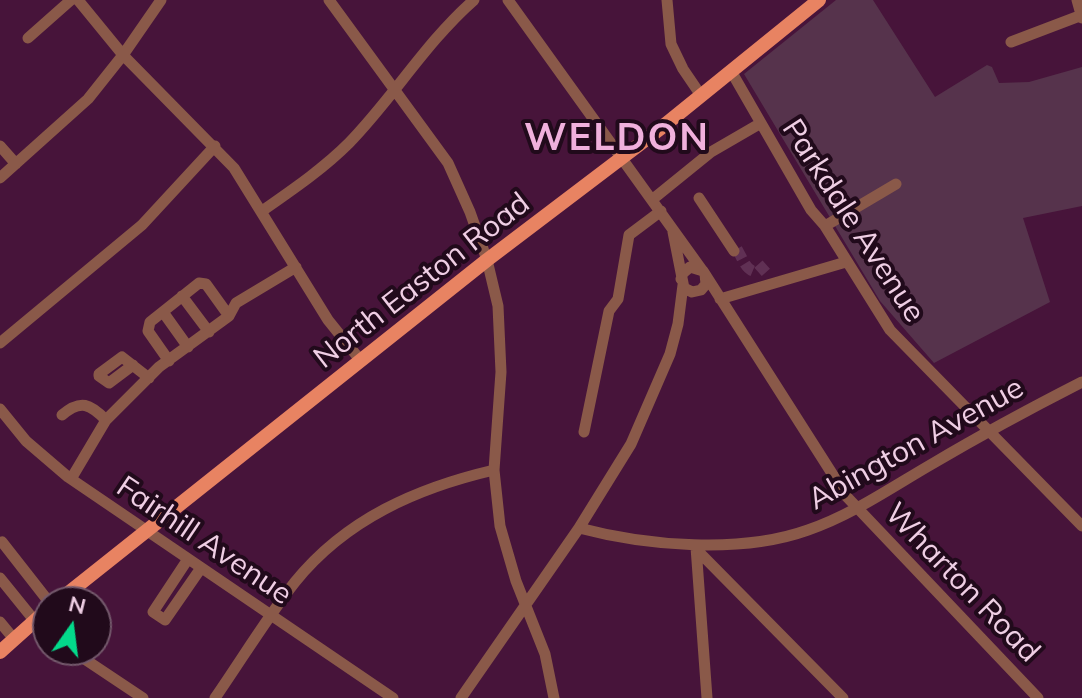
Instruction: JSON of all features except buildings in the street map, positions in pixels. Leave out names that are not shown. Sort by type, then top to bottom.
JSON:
[{"type":"main road","name":"North Easton Road","points":[[78,586],[487,260],[661,128],[819,0]]},
{"type":"main road","points":[[0,652],[32,622]]},
{"type":"street","points":[[28,38],[71,0]]},
{"type":"street","points":[[78,0],[123,55],[234,168],[328,320],[361,361]]},
{"type":"street","points":[[0,178],[88,99],[161,0]]},
{"type":"street","points":[[329,0],[448,163],[487,260],[498,306],[501,372],[494,470],[500,526],[516,581],[545,654],[554,698]]},
{"type":"street","points":[[262,211],[306,180],[349,143],[452,19],[474,0]]},
{"type":"street","name":"Wharton Road","points":[[508,0],[704,272],[847,497],[1038,698]]},
{"type":"street","points":[[667,0],[671,44],[700,94]]},
{"type":"street","points":[[1011,42],[1082,16],[1077,0]]},
{"type":"street","name":"Parkdale Avenue","points":[[731,71],[811,210],[825,226],[890,330],[1082,526]]},
{"type":"street","points":[[653,199],[711,152],[761,123]]},
{"type":"street","points":[[0,146],[16,164]]},
{"type":"street","points":[[0,343],[142,225],[215,146]]},
{"type":"street","points":[[825,226],[896,184]]},
{"type":"street","points":[[699,198],[734,251]]},
{"type":"street","points":[[584,432],[609,311],[618,299],[629,235],[661,211]]},
{"type":"street","points":[[672,228],[682,282],[689,291],[710,293],[720,299],[846,262]]},
{"type":"street","points":[[71,479],[106,420],[149,378],[229,316],[236,303],[296,267]]},
{"type":"street","points":[[461,698],[579,528],[644,419],[674,339],[686,307],[705,286],[704,272],[690,267],[683,273],[674,339]]},
{"type":"street","points":[[169,361],[148,331],[150,322],[199,283],[206,284],[229,316]]},
{"type":"street","points":[[182,296],[209,332]]},
{"type":"street","points":[[163,312],[188,347]]},
{"type":"street","points":[[133,365],[149,378]]},
{"type":"street","name":"Abington Avenue","points":[[579,528],[696,547],[751,543],[808,530],[856,507],[1082,382]]},
{"type":"street","points":[[62,415],[76,404],[82,404],[97,411],[106,420]]},
{"type":"street","name":"Fairhill Avenue","points":[[0,409],[36,451],[71,479],[393,698]]},
{"type":"street","points":[[215,698],[296,581],[358,524],[423,490],[494,470]]},
{"type":"street","points":[[1,540],[37,586]]},
{"type":"street","points":[[696,547],[707,698]]},
{"type":"street","points":[[696,547],[843,698]]},
{"type":"street","points":[[188,559],[153,612],[165,620],[201,568]]},
{"type":"street","points":[[0,578],[32,622]]},
{"type":"street","points":[[0,622],[14,639]]},
{"type":"street","points":[[95,666],[143,698]]},
{"type":"shaded area","points":[[836,0],[873,0],[935,97],[987,65],[992,67],[999,83],[1029,82],[1082,67],[1082,206],[1023,218],[1050,302],[934,363],[880,301],[744,74]]},
{"type":"tunnel","points":[[737,249],[750,270],[758,272],[768,263]]},
{"type":"district","name":"WELDON","points":[[617,139]]}]
